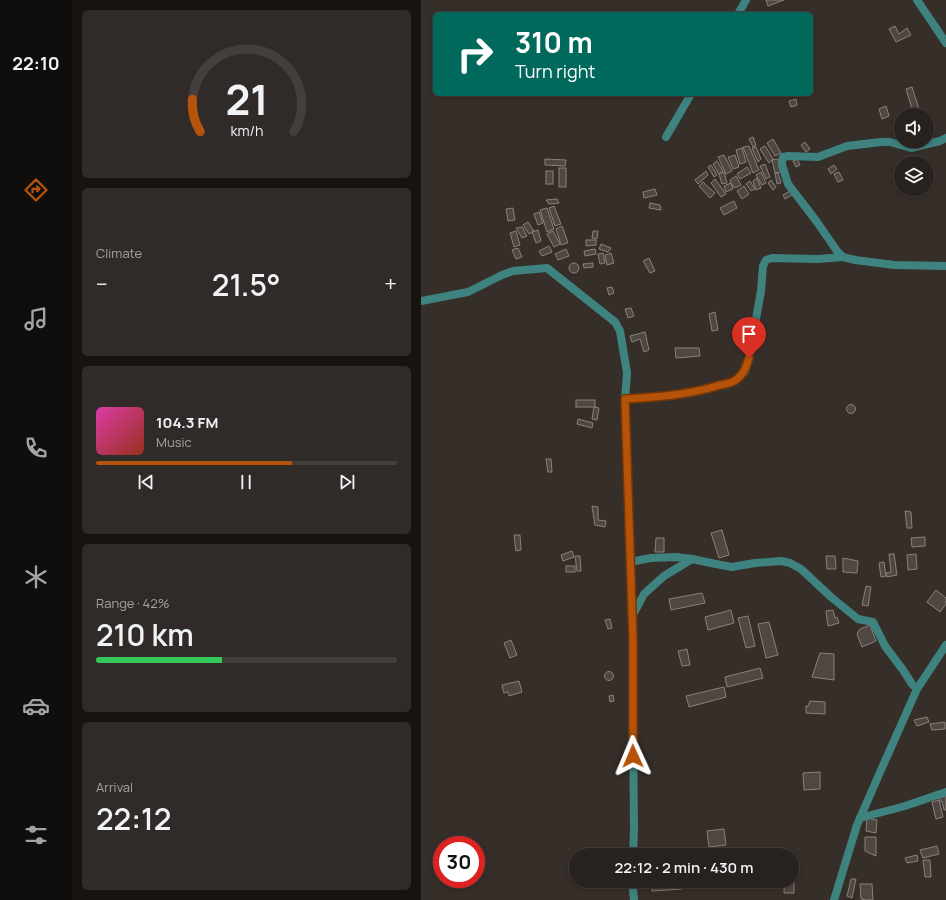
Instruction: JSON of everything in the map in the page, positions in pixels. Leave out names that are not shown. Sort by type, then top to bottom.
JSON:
[{"type":"street","points":[[739,12],[746,0]]},
{"type":"street","points":[[917,0],[946,43]]},
{"type":"street","points":[[667,137],[690,96]]},
{"type":"street","points":[[843,257],[788,184],[782,165],[783,157],[818,157],[847,146],[881,142],[890,142],[911,148],[940,141],[946,138]]},
{"type":"street","points":[[625,399],[685,394],[709,389],[736,380],[745,372],[749,358],[761,291],[763,266],[766,260],[771,258],[818,259],[843,257],[894,265],[946,266]]},
{"type":"street","points":[[421,301],[468,292],[513,271],[547,268],[615,322],[619,331],[627,373],[625,399],[632,616],[633,848]]},
{"type":"street","points":[[630,562],[651,558],[676,557],[732,567],[781,561],[790,563],[801,569],[858,620],[873,622],[885,646],[917,689]]},
{"type":"street","points":[[632,616],[644,594],[664,576],[692,559]]},
{"type":"street","points":[[833,900],[860,818],[881,770],[917,689],[946,645]]},
{"type":"street","points":[[860,818],[905,806],[946,792]]},
{"type":"street","points":[[633,888],[634,900]]},
{"type":"building","points":[[766,0],[784,0],[768,6]]},
{"type":"building","points":[[895,26],[899,34],[907,28],[911,35],[896,42],[889,29]]},
{"type":"building","points":[[912,87],[919,108],[912,108],[906,89]]},
{"type":"building","points":[[796,99],[797,105],[791,107],[789,101]]},
{"type":"building","points":[[886,106],[889,116],[882,119],[879,109]]},
{"type":"building","points":[[753,137],[756,145],[753,147],[749,139]]},
{"type":"building","points":[[773,139],[781,153],[775,156],[767,143]]},
{"type":"building","points":[[805,142],[810,149],[806,152],[801,145]]},
{"type":"building","points":[[749,146],[759,170],[753,173],[743,147]]},
{"type":"building","points":[[765,146],[774,160],[769,163],[760,149]]},
{"type":"building","points":[[756,147],[761,159],[758,162],[752,148]]},
{"type":"building","points":[[742,148],[746,162],[740,164],[736,150]]},
{"type":"building","points":[[724,155],[732,171],[726,174],[718,157]]},
{"type":"building","points":[[735,155],[739,167],[733,169],[728,157]]},
{"type":"building","points":[[545,159],[566,160],[565,166],[545,165]]},
{"type":"building","points":[[778,159],[781,172],[775,173],[772,160]]},
{"type":"building","points":[[797,159],[800,165],[796,167],[793,161]]},
{"type":"building","points":[[717,161],[723,171],[719,174],[713,164]]},
{"type":"building","points":[[765,164],[770,177],[766,179],[760,166]]},
{"type":"building","points":[[711,165],[717,175],[714,177],[708,167]]},
{"type":"building","points":[[834,165],[837,169],[831,174],[828,169]]},
{"type":"building","points":[[747,167],[751,173],[740,179],[737,174]]},
{"type":"building","points":[[559,168],[566,168],[566,187],[559,187]]},
{"type":"building","points":[[546,171],[553,171],[553,184],[546,184]]},
{"type":"building","points":[[706,171],[708,175],[698,184],[695,180]]},
{"type":"building","points":[[724,172],[727,183],[722,184],[719,174]]},
{"type":"building","points":[[761,172],[766,183],[762,185],[756,175]]},
{"type":"building","points":[[839,172],[843,180],[838,182],[834,174]]},
{"type":"building","points":[[775,173],[778,173],[781,183],[777,184]]},
{"type":"building","points":[[736,176],[741,185],[735,188],[730,180]]},
{"type":"building","points":[[757,178],[761,188],[756,190],[753,181]]},
{"type":"building","points":[[715,179],[726,194],[721,197],[711,183]]},
{"type":"building","points":[[771,180],[776,187],[773,190],[768,183]]},
{"type":"building","points":[[750,181],[755,189],[751,191],[746,184]]},
{"type":"building","points":[[703,182],[715,193],[710,198],[699,186]]},
{"type":"building","points":[[731,183],[733,189],[726,192],[724,186]]},
{"type":"building","points":[[744,186],[749,194],[742,199],[737,191]]},
{"type":"building","points":[[655,189],[657,195],[644,198],[643,192]]},
{"type":"building","points":[[790,191],[792,195],[785,199],[783,195]]},
{"type":"building","points":[[557,199],[559,203],[549,204],[546,200]]},
{"type":"building","points":[[734,201],[737,208],[724,215],[720,208]]},
{"type":"building","points":[[650,203],[660,205],[661,210],[649,208]]},
{"type":"building","points":[[554,206],[561,224],[555,226],[549,208]]},
{"type":"building","points":[[513,208],[515,220],[508,221],[506,209]]},
{"type":"building","points":[[547,208],[554,229],[547,232],[540,210]]},
{"type":"building","points":[[539,212],[543,223],[538,225],[534,214]]},
{"type":"building","points":[[528,222],[534,231],[529,234],[523,225]]},
{"type":"building","points":[[562,226],[568,243],[561,245],[556,229]]},
{"type":"building","points":[[522,227],[527,236],[522,238],[516,228]]},
{"type":"building","points":[[538,230],[541,241],[536,243],[532,232]]},
{"type":"building","points":[[516,231],[520,245],[514,247],[510,233]]},
{"type":"building","points":[[553,231],[560,244],[554,247],[547,234]]},
{"type":"building","points":[[593,231],[598,231],[597,239],[592,238]]},
{"type":"building","points":[[586,240],[596,240],[596,245],[586,246]]},
{"type":"building","points":[[601,244],[611,248],[608,252],[599,249]]},
{"type":"building","points":[[549,246],[552,252],[542,256],[539,251]]},
{"type":"building","points":[[518,248],[522,257],[516,259],[512,250]]},
{"type":"building","points":[[566,249],[569,256],[558,260],[555,254]]},
{"type":"building","points":[[595,249],[596,254],[585,256],[584,251]]},
{"type":"building","points":[[603,253],[605,263],[600,264],[598,254]]},
{"type":"building","points":[[611,253],[614,263],[607,265],[605,255]]},
{"type":"building","points":[[649,258],[655,271],[650,273],[643,261]]},
{"type":"building","points":[[572,263],[576,263],[578,264],[578,272],[572,273],[569,270],[569,266]]},
{"type":"building","points":[[593,263],[593,267],[584,268],[583,264]]},
{"type":"building","points":[[612,287],[614,293],[609,295],[607,288]]},
{"type":"building","points":[[631,308],[634,316],[628,318],[625,309]]},
{"type":"building","points":[[715,312],[718,330],[712,331],[709,314]]},
{"type":"building","points":[[645,332],[649,350],[644,352],[640,339],[632,342],[630,336]]},
{"type":"building","points":[[675,348],[699,348],[700,356],[676,358]]},
{"type":"building","points":[[576,400],[595,400],[595,407],[576,407]]},
{"type":"building","points":[[849,405],[853,405],[855,409],[853,413],[849,413],[847,411],[847,407]]},
{"type":"building","points":[[594,407],[599,408],[597,420],[592,419]]},
{"type":"building","points":[[578,419],[593,423],[592,428],[577,424]]},
{"type":"building","points":[[546,459],[551,459],[552,472],[548,472]]},
{"type":"building","points":[[592,506],[598,507],[598,520],[606,521],[605,527],[595,525]]},
{"type":"building","points":[[905,511],[911,512],[912,528],[907,528]]},
{"type":"building","points":[[722,530],[729,555],[719,558],[711,533]]},
{"type":"building","points":[[514,535],[520,535],[521,550],[516,551]]},
{"type":"building","points":[[925,537],[925,546],[912,547],[911,538]]},
{"type":"building","points":[[656,538],[664,538],[664,552],[655,552]]},
{"type":"building","points":[[572,551],[574,557],[563,561],[561,555]]},
{"type":"building","points":[[889,554],[894,554],[897,575],[887,577],[886,573],[891,572]]},
{"type":"building","points":[[916,554],[917,569],[908,570],[907,555]]},
{"type":"building","points":[[575,556],[580,556],[581,571],[577,571]]},
{"type":"building","points":[[826,556],[835,556],[836,569],[827,569]]},
{"type":"building","points":[[843,558],[858,561],[857,573],[843,572]]},
{"type":"building","points":[[884,562],[886,576],[881,577],[879,563]]},
{"type":"building","points":[[566,566],[575,566],[575,572],[566,572]]},
{"type":"building","points":[[866,586],[871,587],[868,606],[862,605]]},
{"type":"building","points":[[936,590],[946,598],[946,604],[940,612],[927,602]]},
{"type":"building","points":[[702,593],[705,603],[671,610],[669,599]]},
{"type":"building","points":[[731,610],[734,623],[708,630],[705,617]]},
{"type":"building","points":[[833,610],[835,618],[837,617],[839,623],[828,626],[826,611]]},
{"type":"building","points":[[748,616],[755,646],[746,648],[738,618]]},
{"type":"building","points":[[610,619],[612,628],[608,629],[605,620]]},
{"type":"building","points":[[769,622],[778,655],[766,658],[758,624]]},
{"type":"building","points":[[870,625],[876,641],[862,647],[857,634],[860,629]]},
{"type":"building","points":[[511,640],[517,655],[510,658],[504,643]]},
{"type":"building","points":[[687,649],[690,665],[682,666],[678,651]]},
{"type":"building","points":[[820,653],[834,654],[834,680],[812,677]]},
{"type":"building","points":[[760,668],[763,678],[727,687],[725,677]]},
{"type":"building","points":[[607,672],[611,672],[613,676],[611,680],[607,680],[605,678],[605,674]]},
{"type":"building","points":[[519,681],[522,692],[509,696],[508,692],[504,693],[502,685]]},
{"type":"building","points":[[724,687],[726,697],[689,707],[686,696]]},
{"type":"building","points":[[613,695],[614,701],[610,702],[609,696]]},
{"type":"building","points":[[810,701],[825,702],[825,714],[806,713],[806,706],[808,706]]},
{"type":"building","points":[[927,717],[929,722],[917,726],[914,720]]},
{"type":"building","points":[[945,722],[945,729],[932,730],[930,724]]},
{"type":"building","points":[[820,772],[820,789],[804,790],[803,773]]},
{"type":"building","points":[[946,796],[946,810],[944,810],[942,801],[940,802],[939,798]]},
{"type":"building","points":[[939,800],[943,817],[936,819],[932,802]]},
{"type":"building","points":[[867,818],[877,820],[876,833],[866,831]]},
{"type":"building","points":[[724,829],[726,845],[709,847],[707,831]]},
{"type":"building","points":[[865,837],[876,837],[876,856],[865,851]]},
{"type":"building","points":[[937,846],[939,854],[923,858],[920,850]]},
{"type":"building","points":[[917,855],[918,861],[907,863],[905,858]]},
{"type":"building","points":[[923,860],[930,860],[931,877],[925,877]]},
{"type":"building","points":[[851,879],[856,879],[852,898],[847,896]]},
{"type":"building","points":[[860,884],[872,884],[873,900],[861,899]]},
{"type":"building","points":[[652,888],[682,889],[652,891]]},
{"type":"building","points":[[784,888],[794,888],[794,893],[784,893]]},
{"type":"route","points":[[633,756],[633,641],[625,399],[685,394],[725,384],[736,380],[745,372],[749,358]]}]
